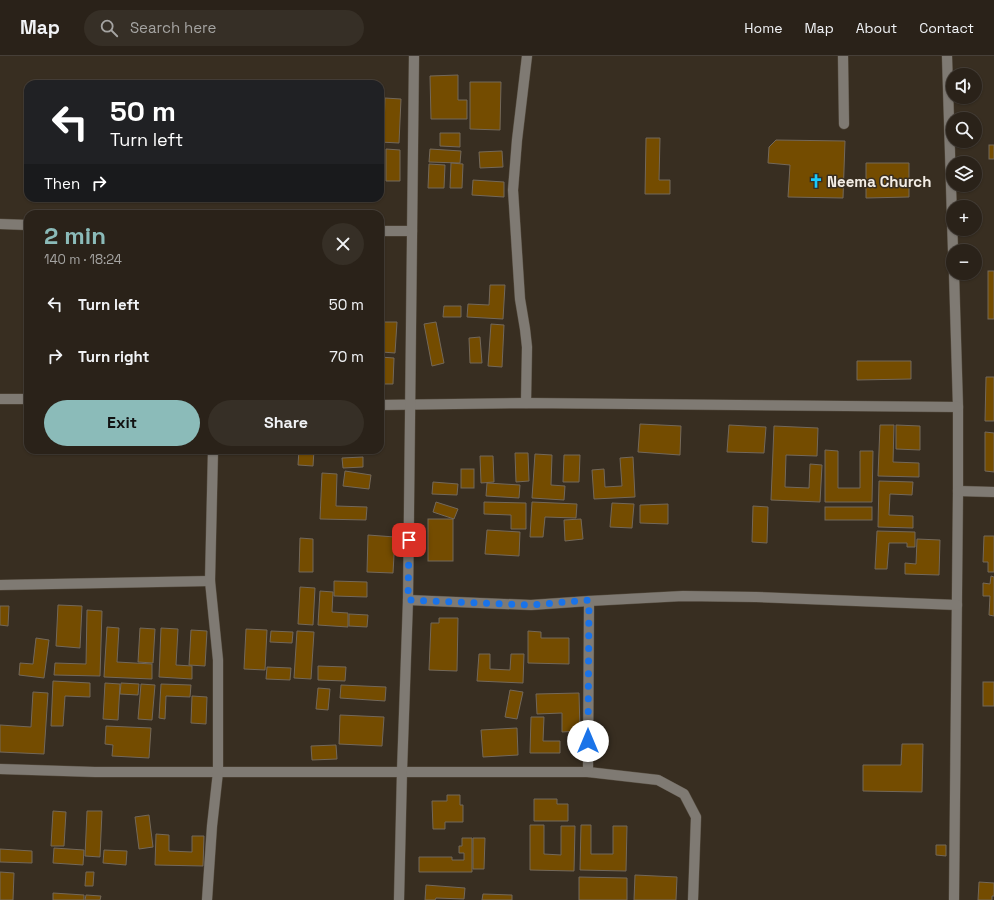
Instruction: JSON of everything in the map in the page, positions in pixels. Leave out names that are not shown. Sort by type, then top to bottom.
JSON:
[{"type":"street","points":[[399,900],[408,600],[414,56]]},
{"type":"street","points":[[526,403],[526,329],[520,299],[513,190],[516,140],[527,56]]},
{"type":"street","points":[[843,56],[844,124]]},
{"type":"street","points":[[947,56],[953,244]]},
{"type":"street","points":[[0,224],[24,225]]},
{"type":"street","points":[[384,230],[412,231]]},
{"type":"street","points":[[954,280],[958,407],[958,491],[954,900]]},
{"type":"street","points":[[0,399],[24,399]]},
{"type":"street","points":[[384,404],[526,403],[958,407]]},
{"type":"street","points":[[207,900],[212,826],[218,772],[218,660],[210,581],[213,454]]},
{"type":"street","points":[[958,491],[994,492]]},
{"type":"street","points":[[0,585],[210,581]]},
{"type":"street","points":[[408,600],[531,605],[589,600],[683,596],[756,597],[957,606]]},
{"type":"street","points":[[588,772],[589,600]]},
{"type":"street","points":[[0,768],[95,772],[588,772],[658,780],[684,794],[696,817],[693,900]]},
{"type":"building","points":[[458,75],[458,100],[467,100],[467,119],[431,119],[430,76]]},
{"type":"building","points":[[470,82],[501,82],[500,130],[470,129]]},
{"type":"building","points":[[385,98],[401,99],[399,143],[384,142]]},
{"type":"building","points":[[440,133],[460,133],[460,147],[440,146]]},
{"type":"building","points":[[646,138],[660,138],[659,180],[670,180],[670,194],[645,194]]},
{"type":"building","name":"Neema Church","points":[[776,140],[845,141],[843,198],[788,197],[790,165],[768,163],[769,147]]},
{"type":"building","points":[[989,145],[994,145],[994,159],[989,159]]},
{"type":"building","points":[[386,149],[400,150],[400,181],[386,181]]},
{"type":"building","points":[[430,149],[461,151],[460,163],[429,162]]},
{"type":"building","points":[[502,151],[503,167],[480,168],[479,152]]},
{"type":"building","points":[[451,163],[463,164],[462,188],[450,188]]},
{"type":"building","points":[[866,163],[909,163],[909,197],[866,198]]},
{"type":"building","points":[[429,164],[445,165],[444,188],[428,188]]},
{"type":"building","points":[[473,180],[504,182],[504,197],[472,195]]},
{"type":"building","points":[[988,271],[994,271],[994,319],[988,319]]},
{"type":"building","points":[[490,285],[505,285],[503,319],[467,317],[468,304],[489,305]]},
{"type":"building","points":[[444,306],[461,306],[461,317],[443,317]]},
{"type":"building","points":[[384,322],[397,322],[395,353],[384,352]]},
{"type":"building","points":[[436,322],[444,363],[432,366],[424,324]]},
{"type":"building","points":[[491,324],[504,325],[502,367],[488,366]]},
{"type":"building","points":[[480,337],[482,363],[470,363],[469,338]]},
{"type":"building","points":[[384,357],[394,358],[393,384],[384,384]]},
{"type":"building","points":[[857,361],[911,361],[911,379],[857,380]]},
{"type":"building","points":[[986,377],[994,377],[994,421],[985,421]]},
{"type":"building","points":[[640,424],[681,426],[680,455],[638,452]]},
{"type":"building","points":[[729,425],[766,427],[764,453],[727,452]]},
{"type":"building","points":[[880,425],[894,425],[893,462],[919,463],[919,477],[878,476]]},
{"type":"building","points":[[896,425],[920,426],[920,450],[896,449]]},
{"type":"building","points":[[774,426],[818,428],[817,456],[786,455],[785,487],[809,488],[810,464],[822,465],[820,502],[771,500]]},
{"type":"building","points":[[985,432],[994,433],[994,472],[985,471]]},
{"type":"building","points":[[825,450],[838,451],[838,488],[860,488],[860,451],[873,451],[872,502],[825,502]]},
{"type":"building","points":[[515,453],[528,453],[529,481],[516,482]]},
{"type":"building","points":[[299,454],[314,454],[313,466],[298,465]]},
{"type":"building","points":[[535,454],[552,455],[551,485],[565,486],[564,500],[532,498]]},
{"type":"building","points":[[564,455],[580,455],[579,482],[563,482]]},
{"type":"building","points":[[480,456],[493,456],[494,482],[481,483]]},
{"type":"building","points":[[363,457],[363,467],[343,468],[342,458]]},
{"type":"building","points":[[633,457],[635,497],[594,499],[592,470],[604,469],[605,487],[622,486],[620,458]]},
{"type":"building","points":[[461,469],[474,469],[474,488],[461,488]]},
{"type":"building","points":[[345,471],[371,475],[369,489],[343,486]]},
{"type":"building","points":[[322,473],[337,474],[336,506],[367,507],[366,520],[320,519]]},
{"type":"building","points":[[879,481],[913,482],[912,495],[890,494],[889,515],[913,516],[913,528],[878,527]]},
{"type":"building","points":[[433,482],[458,484],[457,495],[432,494]]},
{"type":"building","points":[[487,483],[520,485],[519,498],[486,496]]},
{"type":"building","points":[[436,502],[458,509],[454,519],[433,512]]},
{"type":"building","points":[[484,502],[526,503],[526,529],[511,529],[511,515],[484,514]]},
{"type":"building","points":[[532,502],[577,504],[576,518],[545,517],[543,537],[530,537]]},
{"type":"building","points":[[612,503],[634,504],[632,528],[610,527]]},
{"type":"building","points":[[668,504],[668,524],[640,523],[640,505]]},
{"type":"building","points":[[753,506],[768,507],[767,543],[752,542]]},
{"type":"building","points":[[825,507],[872,507],[872,520],[825,520]]},
{"type":"building","points":[[428,519],[453,519],[453,561],[428,561]]},
{"type":"building","points":[[581,519],[583,539],[565,541],[564,520]]},
{"type":"building","points":[[487,530],[520,532],[519,556],[485,554]]},
{"type":"building","points":[[877,531],[915,532],[915,547],[907,547],[907,543],[889,543],[887,569],[875,569]]},
{"type":"building","points":[[368,535],[395,537],[393,573],[367,572]]},
{"type":"building","points":[[984,536],[994,536],[994,572],[988,572],[988,562],[983,562]]},
{"type":"building","points":[[300,538],[313,539],[313,572],[299,572]]},
{"type":"building","points":[[917,539],[940,540],[939,575],[905,574],[905,563],[916,564]]},
{"type":"building","points":[[991,576],[994,577],[994,616],[989,615],[990,596],[983,596],[983,583],[990,584]]},
{"type":"building","points":[[334,581],[367,582],[367,597],[334,596]]},
{"type":"building","points":[[300,587],[315,588],[313,625],[298,624]]},
{"type":"building","points":[[320,591],[333,592],[332,612],[348,613],[348,627],[318,625]]},
{"type":"building","points":[[58,605],[82,606],[80,648],[56,646]]},
{"type":"building","points":[[0,606],[9,606],[8,626],[0,625]]},
{"type":"building","points":[[87,610],[102,611],[100,676],[54,675],[55,663],[86,664]]},
{"type":"building","points":[[349,614],[368,615],[367,627],[349,626]]},
{"type":"building","points":[[439,618],[458,618],[457,671],[429,670],[431,623],[439,623]]},
{"type":"building","points":[[107,627],[119,628],[117,662],[152,664],[152,679],[104,677]]},
{"type":"building","points":[[140,628],[155,629],[153,663],[138,662]]},
{"type":"building","points":[[161,628],[178,629],[176,665],[192,666],[192,679],[159,677]]},
{"type":"building","points":[[246,629],[267,630],[265,670],[244,669]]},
{"type":"building","points":[[191,630],[207,631],[205,666],[189,665]]},
{"type":"building","points":[[271,631],[293,632],[292,643],[270,642]]},
{"type":"building","points":[[297,631],[314,632],[311,679],[294,678]]},
{"type":"building","points":[[528,631],[541,632],[541,638],[569,638],[569,664],[528,663]]},
{"type":"building","points":[[36,638],[49,640],[44,678],[19,675],[20,663],[33,664]]},
{"type":"building","points":[[479,654],[490,654],[490,669],[510,670],[511,654],[524,654],[523,683],[477,681]]},
{"type":"building","points":[[318,666],[346,667],[345,681],[318,680]]},
{"type":"building","points":[[267,667],[291,668],[290,680],[266,679]]},
{"type":"building","points":[[53,681],[90,683],[90,697],[65,696],[63,726],[51,726]]},
{"type":"building","points":[[983,682],[994,682],[994,706],[983,706]]},
{"type":"building","points":[[105,683],[120,684],[118,720],[103,719]]},
{"type":"building","points":[[121,683],[139,684],[138,695],[120,694]]},
{"type":"building","points":[[141,684],[155,685],[152,720],[138,719]]},
{"type":"building","points":[[161,684],[191,685],[190,697],[166,696],[165,719],[159,718]]},
{"type":"building","points":[[341,685],[386,687],[385,701],[340,698]]},
{"type":"building","points":[[318,688],[330,689],[328,710],[316,709]]},
{"type":"building","points":[[510,690],[523,692],[517,719],[505,717]]},
{"type":"building","points":[[33,692],[48,693],[44,754],[0,752],[0,725],[31,727]]},
{"type":"building","points":[[579,693],[580,731],[562,732],[562,713],[537,714],[536,694]]},
{"type":"building","points":[[192,696],[207,697],[206,724],[191,723]]},
{"type":"building","points":[[340,715],[384,717],[382,746],[339,744]]},
{"type":"building","points":[[531,717],[544,717],[543,741],[560,741],[560,753],[530,753]]},
{"type":"building","points":[[106,726],[151,728],[149,758],[112,756],[113,745],[105,744]]},
{"type":"building","points":[[517,728],[518,755],[483,757],[481,730]]},
{"type":"building","points":[[902,744],[923,744],[922,792],[863,791],[863,765],[901,765]]},
{"type":"building","points":[[336,745],[337,759],[312,760],[311,746]]},
{"type":"building","points":[[447,795],[460,795],[460,805],[463,805],[463,822],[445,822],[445,829],[433,829],[432,801],[447,801]]},
{"type":"building","points":[[534,799],[557,799],[557,804],[568,804],[568,821],[534,821]]},
{"type":"building","points":[[53,811],[66,812],[64,846],[51,846]]},
{"type":"building","points":[[87,811],[102,811],[100,857],[85,856]]},
{"type":"building","points":[[149,815],[153,847],[139,849],[135,817]]},
{"type":"building","points":[[530,825],[544,825],[544,854],[561,855],[561,826],[575,826],[574,871],[530,870]]},
{"type":"building","points":[[581,825],[591,825],[591,854],[613,854],[613,826],[627,826],[626,871],[580,870]]},
{"type":"building","points":[[156,834],[169,835],[169,851],[192,852],[192,836],[204,836],[203,866],[155,865]]},
{"type":"building","points":[[462,838],[472,838],[472,872],[419,872],[419,857],[452,857],[452,860],[464,860],[464,853],[459,853],[459,846],[462,846]]},
{"type":"building","points":[[473,838],[485,838],[484,869],[473,869]]},
{"type":"building","points":[[936,845],[946,845],[946,856],[936,855]]},
{"type":"building","points":[[54,848],[84,850],[83,865],[53,863]]},
{"type":"building","points":[[0,849],[32,851],[32,863],[0,862]]},
{"type":"building","points":[[104,850],[127,851],[126,865],[103,863]]},
{"type":"building","points":[[0,872],[14,873],[13,900],[0,900]]},
{"type":"building","points":[[86,872],[94,872],[93,886],[85,886]]},
{"type":"building","points":[[635,875],[677,877],[676,900],[634,900]]},
{"type":"building","points":[[579,877],[627,878],[627,900],[579,900]]},
{"type":"building","points":[[979,882],[994,883],[994,896],[992,896],[992,900],[978,900]]},
{"type":"building","points":[[426,885],[465,888],[464,899],[436,898],[435,900],[425,900]]},
{"type":"building","points":[[53,893],[84,895],[84,900],[53,900]]},
{"type":"building","points":[[483,894],[512,895],[512,900],[482,900]]},
{"type":"building","points":[[86,895],[101,896],[100,900],[85,900]]},
{"type":"place","name":"Neema Church","points":[[816,181]]},
{"type":"route","points":[[409,540],[408,600],[531,605],[589,600],[588,741]]}]
